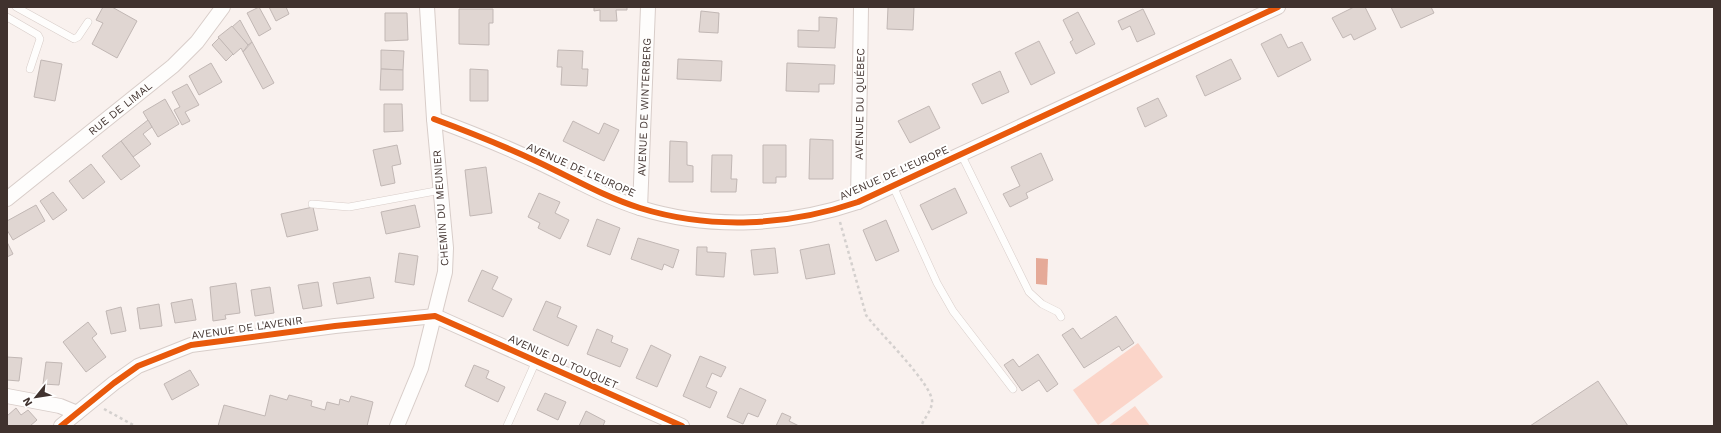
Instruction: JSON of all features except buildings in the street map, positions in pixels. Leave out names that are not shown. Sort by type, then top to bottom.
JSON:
[{"type":"street","name":"RUE DE LIMAL","points":[[7,199],[173,66],[197,42],[224,7]]},
{"type":"street","name":"CHEMIN DU MEUNIER","points":[[397,426],[421,368],[445,272],[446,248],[434,119],[427,7]]},
{"type":"street","name":"AVENUE DE WINTERBERG","points":[[640,208],[648,7]]},
{"type":"street","name":"AVENUE DU QUÉBEC","points":[[858,202],[861,7]]},
{"type":"street","name":"AVENUE DE L'EUROPE","points":[[434,119],[487,139],[599,192],[640,208],[685,219],[732,224],[784,220],[836,209],[858,202],[1278,7]]},
{"type":"street","name":"AVENUE DU TOUQUET","points":[[435,316],[679,425]]},
{"type":"street","name":"AVENUE DE L'AVENIR","points":[[61,426],[138,366],[191,345],[335,326],[435,316]]},
{"type":"street","points":[[7,396],[60,406],[77,413]]},
{"type":"lane","points":[[16,7],[74,39],[78,37],[88,22]]},
{"type":"lane","points":[[7,17],[38,35],[40,39],[30,69]]},
{"type":"lane","points":[[961,154],[1029,292],[1042,304],[1058,312],[1061,317]]},
{"type":"lane","points":[[893,186],[937,283],[953,311],[1013,389]]},
{"type":"lane","points":[[312,204],[349,207],[441,190]]},
{"type":"lane","points":[[507,426],[536,361]]},
{"type":"path","points":[[836,209],[866,315],[873,326],[887,337],[929,391],[932,403],[921,426]]},
{"type":"path","points":[[90,402],[135,426]]},
{"type":"shaded area","points":[[1036,258],[1048,259],[1047,285],[1036,284]]},
{"type":"shaded area","points":[[1138,343],[1163,377],[1098,425],[1073,390]]},
{"type":"shaded area","points":[[1135,406],[1150,426],[1108,426]]},
{"type":"cycle path","points":[[434,119],[512,150],[601,193],[640,208],[694,220],[722,222],[777,220],[804,216],[858,202],[1278,7]]},
{"type":"cycle path","points":[[61,426],[114,383],[138,366],[191,345],[335,326],[435,316],[682,426]]}]
